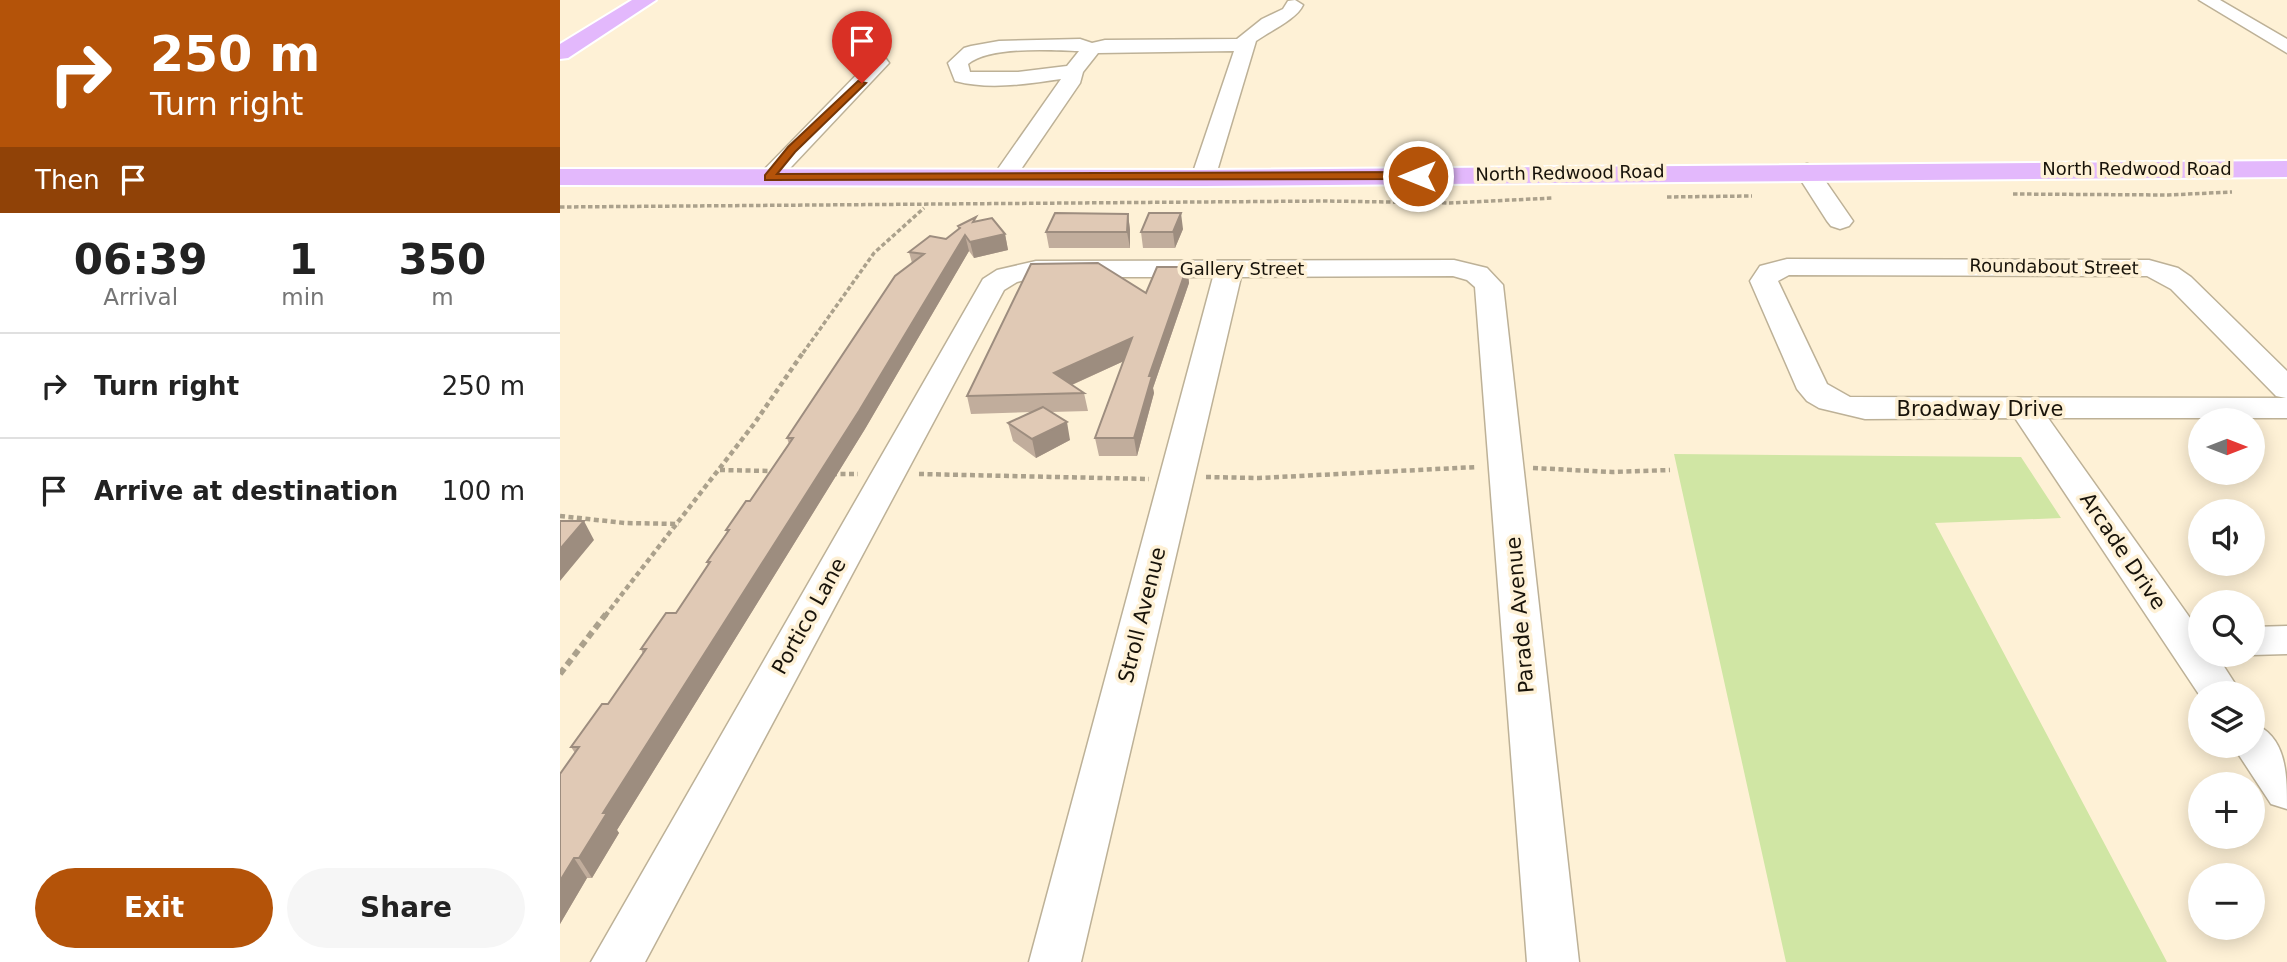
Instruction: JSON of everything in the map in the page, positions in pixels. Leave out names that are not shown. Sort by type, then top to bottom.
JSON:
[{"type":"main road","points":[[560,52],[646,0]]},
{"type":"main road","name":"North Redwood Road","points":[[560,177],[1203,178],[2287,169]]},
{"type":"street","points":[[2208,0],[2287,47]]},
{"type":"street","points":[[1203,178],[1247,39],[1256,31],[1291,12],[1294,5]]},
{"type":"street","points":[[2244,22],[2276,22]]},
{"type":"street","points":[[1073,71],[1025,79],[987,80],[962,77],[958,63],[971,52],[999,47],[1080,45],[1091,49],[1105,46],[1245,45]]},
{"type":"street","points":[[1005,176],[1070,83],[1073,71],[1091,49]]},
{"type":"street","points":[[769,177],[791,150],[862,83],[879,63]]},
{"type":"street","points":[[1807,171],[1840,221]]},
{"type":"street","name":"Roundabout Street","points":[[1774,270],[1795,267],[2149,268],[2168,274],[2181,283],[2287,389]]},
{"type":"street","name":"Gallery Street","points":[[1007,276],[1036,269],[1454,268],[1477,274]]},
{"type":"street","name":"Stroll Avenue","points":[[1055,962],[1229,269]]},
{"type":"street","name":"Broadway Drive","points":[[1774,270],[1766,276],[1766,286],[1810,384],[1824,398],[1842,406],[1865,410],[2287,408]]},
{"type":"street","name":"Parade Avenue","points":[[1477,274],[1489,285],[1517,467],[1553,962]]},
{"type":"street","name":"Portico Lane","points":[[617,962],[989,290],[1007,276]]},
{"type":"street","name":"Arcade Drive","points":[[2025,409],[2188,635]]},
{"type":"street","points":[[2265,641],[2287,640]]},
{"type":"street","points":[[2264,758],[2287,791]]},
{"type":"path","points":[[2010,194],[2168,195],[2232,192]]},
{"type":"path","points":[[1665,197],[1755,196]]},
{"type":"path","points":[[560,207],[1326,201],[1450,203],[1557,198]]},
{"type":"path","points":[[560,674],[720,470],[850,283],[874,253],[909,225],[924,208]]},
{"type":"path","points":[[828,474],[1137,479],[1177,476],[1259,478],[1517,467],[1612,472],[1670,470]]},
{"type":"path","points":[[720,470],[781,472]]},
{"type":"path","points":[[560,516],[625,523],[679,524]]},
{"type":"green space","points":[[1674,454],[2021,457],[2061,518],[1935,523],[2167,962],[1786,962]]},
{"type":"building","points":[[1055,213],[1128,214],[1127,232],[1046,232]]},
{"type":"building","points":[[1149,213],[1181,213],[1173,232],[1141,232]]},
{"type":"building","points":[[976,217],[973,222],[992,218],[1005,234],[970,242],[965,235],[859,411],[603,813],[607,813],[579,858],[574,858],[560,881],[560,774],[579,747],[571,747],[602,704],[608,704],[646,649],[641,649],[666,613],[676,613],[729,530],[726,530],[746,501],[750,501],[793,438],[787,438],[895,276],[924,254],[909,252],[930,236],[946,239],[960,228],[958,226]]},
{"type":"building","points":[[1098,263],[1146,293],[1157,267],[1187,267],[1149,376],[1152,376],[1134,438],[1095,438],[1132,338],[1054,373],[1084,393],[967,396],[1031,264]]},
{"type":"building","points":[[1043,407],[1067,422],[1032,439],[1008,423]]},
{"type":"building","points":[[560,521],[584,521],[560,549]]},
{"type":"route","points":[[862,83],[791,150],[769,177],[1418,176]]}]
